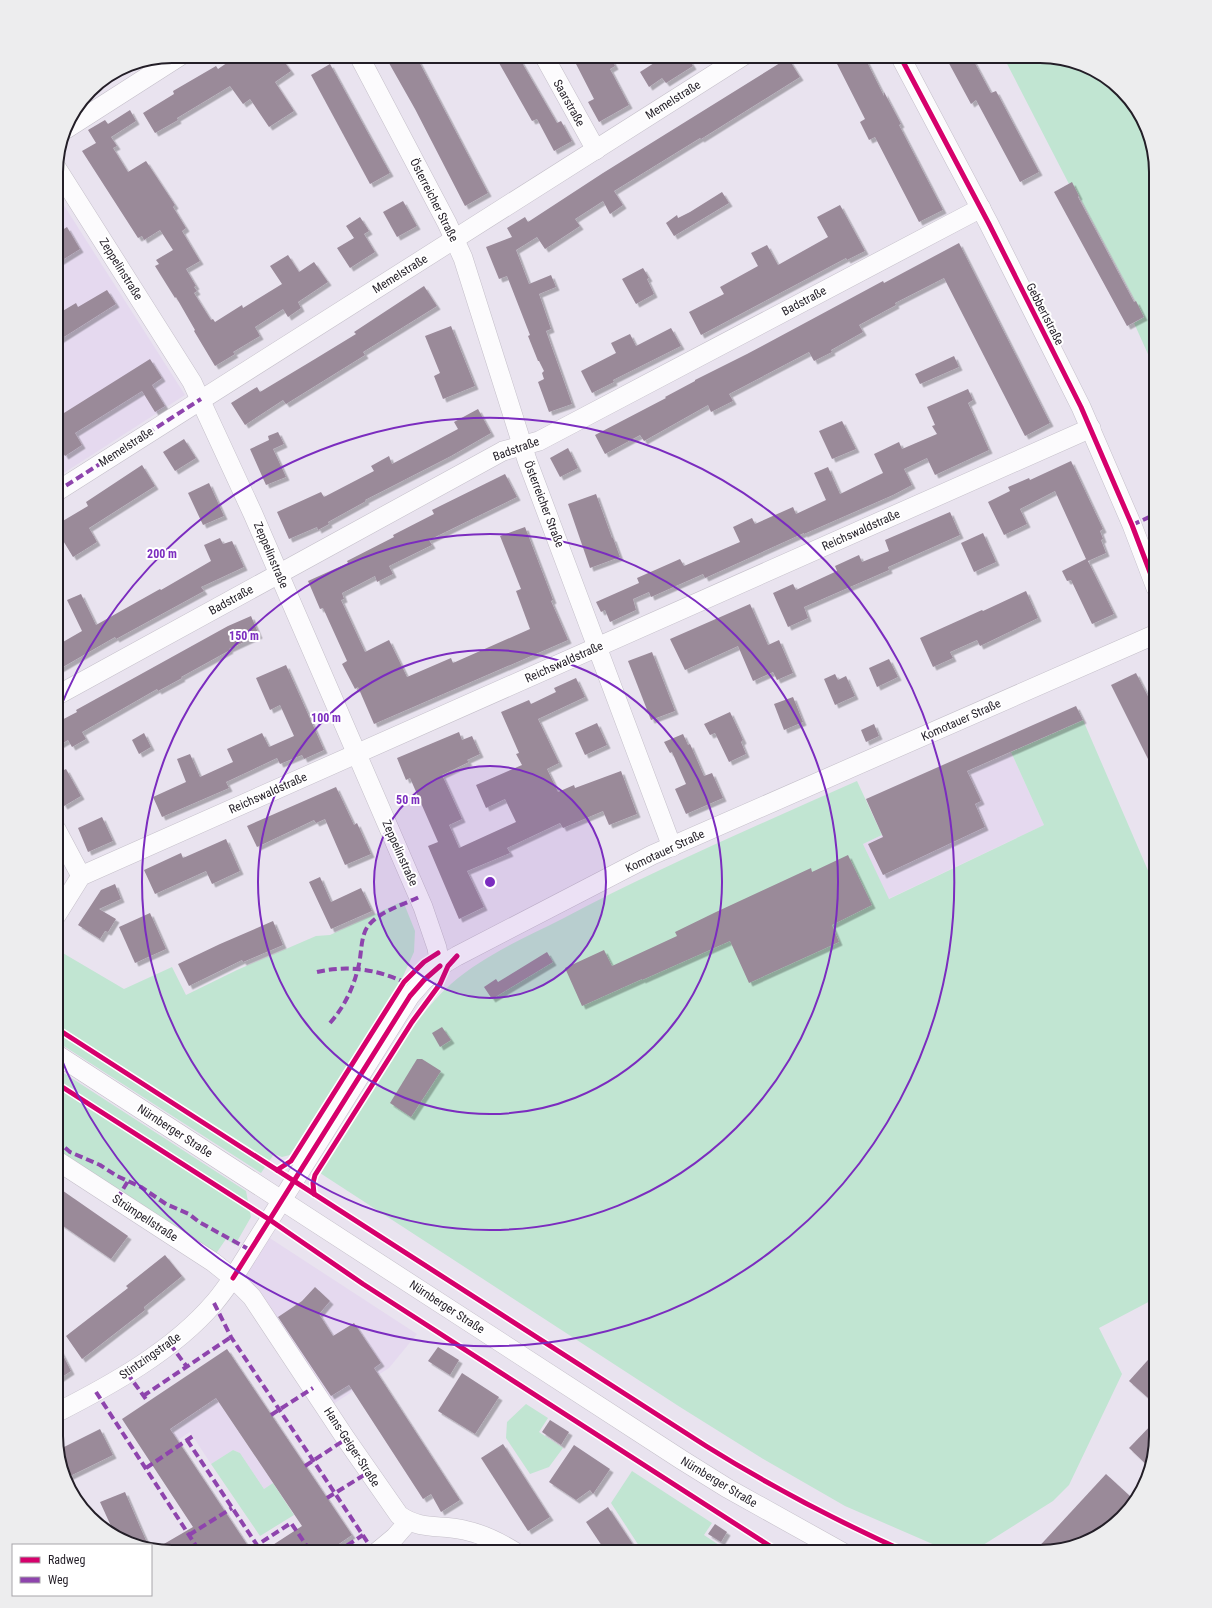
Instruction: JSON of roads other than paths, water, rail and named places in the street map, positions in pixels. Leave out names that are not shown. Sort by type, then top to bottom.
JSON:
[{"type":"street","points":[[74,124],[169,63]]},
{"type":"street","name":"Österreicher Straße","points":[[362,63],[411,152],[463,258],[522,446],[672,847]]},
{"type":"street","name":"Saarstraße","points":[[548,63],[596,150]]},
{"type":"street","name":"Memelstraße","points":[[63,488],[596,150],[720,63]]},
{"type":"street","name":"Gebbertstraße","points":[[904,63],[980,208],[1091,428],[1149,570]]},
{"type":"street","name":"Zeppelinstraße","points":[[63,178],[192,382],[201,400],[253,514],[423,907],[437,948],[440,966]]},
{"type":"street","name":"Badstraße","points":[[63,692],[504,451],[539,441],[980,208]]},
{"type":"street","name":"Reichswaldstraße","points":[[81,876],[1091,428]]},
{"type":"street","name":"Komotauer Straße","points":[[282,1201],[410,996],[424,980],[440,966],[652,855],[1149,637]]},
{"type":"street","points":[[63,843],[81,876],[63,905]]},
{"type":"street","name":"Nürnberger Straße","points":[[63,1059],[727,1488],[829,1545]]},
{"type":"street","name":"Strümpellstraße","points":[[63,1165],[213,1262],[233,1278]]},
{"type":"street","name":"Stintzingstraße","points":[[63,1409],[112,1383],[170,1344],[214,1303],[233,1278],[282,1201]]},
{"type":"street","name":"Hans-Geiger-Straße","points":[[233,1278],[259,1306],[390,1503],[399,1515],[408,1522]]},
{"type":"street","points":[[385,1545],[395,1537],[408,1522],[431,1527],[463,1530],[494,1540],[503,1545]]}]
